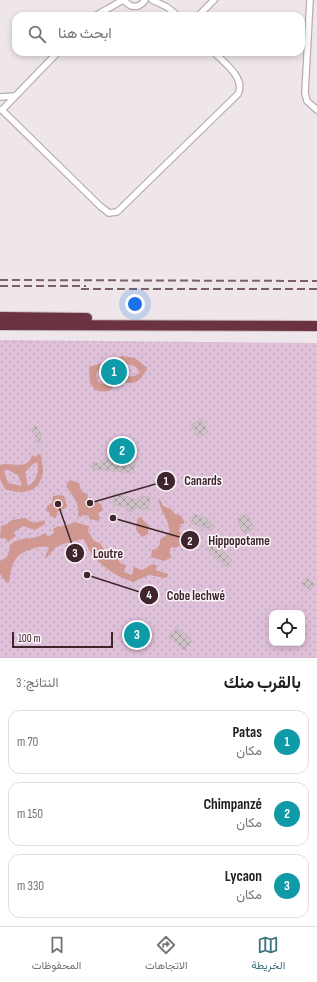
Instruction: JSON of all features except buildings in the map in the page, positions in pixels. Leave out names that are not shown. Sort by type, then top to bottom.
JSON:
[{"type":"highway","points":[[0,317],[317,320]]},
{"type":"highway","points":[[0,326],[317,326]]},
{"type":"street","points":[[102,12],[123,0],[133,7],[139,6],[145,0]]},
{"type":"street","points":[[152,0],[167,7],[173,12]]},
{"type":"street","points":[[202,12],[214,0]]},
{"type":"street","points":[[310,0],[305,93],[307,101],[317,110]]},
{"type":"street","points":[[54,56],[1,110],[100,206],[109,212],[117,212],[238,94],[240,89],[238,78],[218,56]]},
{"type":"street","points":[[0,97],[14,96]]},
{"type":"shaded area","points":[[0,340],[317,343],[317,658],[0,658]]},
{"type":"shaded area","points":[[123,356],[135,358],[147,368],[143,376],[136,382],[122,383],[105,392],[95,390],[90,383],[89,367]],"holes":[[[120,362],[135,366],[140,372],[138,374],[134,376],[122,376],[107,384],[98,381],[96,375],[97,371]]]},
{"type":"shaded area","points":[[38,454],[41,455],[43,471],[39,484],[35,488],[24,492],[5,489],[0,479],[0,465],[23,465],[30,460],[32,455],[35,457]],"holes":[[[37,462],[37,476],[28,486],[25,472]],[[6,469],[18,475],[22,486],[8,483],[4,471]]]},
{"type":"shaded area","points":[[70,480],[79,483],[81,491],[88,495],[87,504],[90,508],[95,501],[101,504],[103,510],[97,514],[100,517],[99,521],[89,519],[89,516],[78,516],[77,503],[66,486]]},
{"type":"shaded area","points":[[53,496],[64,496],[67,505],[66,508],[57,512],[56,518],[50,516],[49,512],[46,511],[47,506],[52,503]]},
{"type":"shaded area","points":[[159,498],[163,506],[171,509],[175,514],[181,516],[184,521],[184,524],[181,524],[179,532],[189,534],[186,544],[188,546],[181,545],[175,548],[171,547],[169,554],[172,557],[164,561],[151,557],[152,550],[156,549],[160,544],[160,540],[169,533],[168,524],[160,507]]},
{"type":"shaded area","points":[[140,517],[149,526],[148,534],[142,537],[136,530],[137,520]]},
{"type":"shaded area","points":[[25,518],[34,523],[44,520],[45,524],[35,530],[23,526],[14,532],[16,536],[8,542],[5,538],[0,538],[1,526],[12,520]]},
{"type":"shaded area","points":[[75,522],[89,526],[88,531],[94,541],[100,543],[106,553],[117,557],[120,563],[126,565],[124,572],[132,575],[134,567],[142,570],[153,564],[157,566],[156,570],[168,574],[168,576],[165,578],[149,575],[133,582],[126,580],[108,570],[98,561],[93,556],[83,539],[56,547],[46,558],[45,557],[49,548],[46,547],[28,550],[20,554],[14,562],[9,582],[7,583],[0,574],[0,561],[7,557],[11,544],[16,541],[40,536],[45,533],[48,537],[54,533],[53,529],[58,526],[61,527]]},
{"type":"railway","points":[[0,280],[317,281]]},
{"type":"railway","points":[[0,286],[86,286]]},
{"type":"railway","points":[[81,289],[317,289]]},
{"type":"place","name":"Patas","points":[[114,372]]},
{"type":"place","name":"Chimpanzé","points":[[122,451]]},
{"type":"place","name":"Canards","points":[[90,503]]},
{"type":"place","name":"Loutre","points":[[58,504]]},
{"type":"place","name":"Hippopotame","points":[[113,518]]},
{"type":"place","name":"Cobe lechwé","points":[[87,575]]},
{"type":"place","name":"Lycaon","points":[[137,635]]}]
